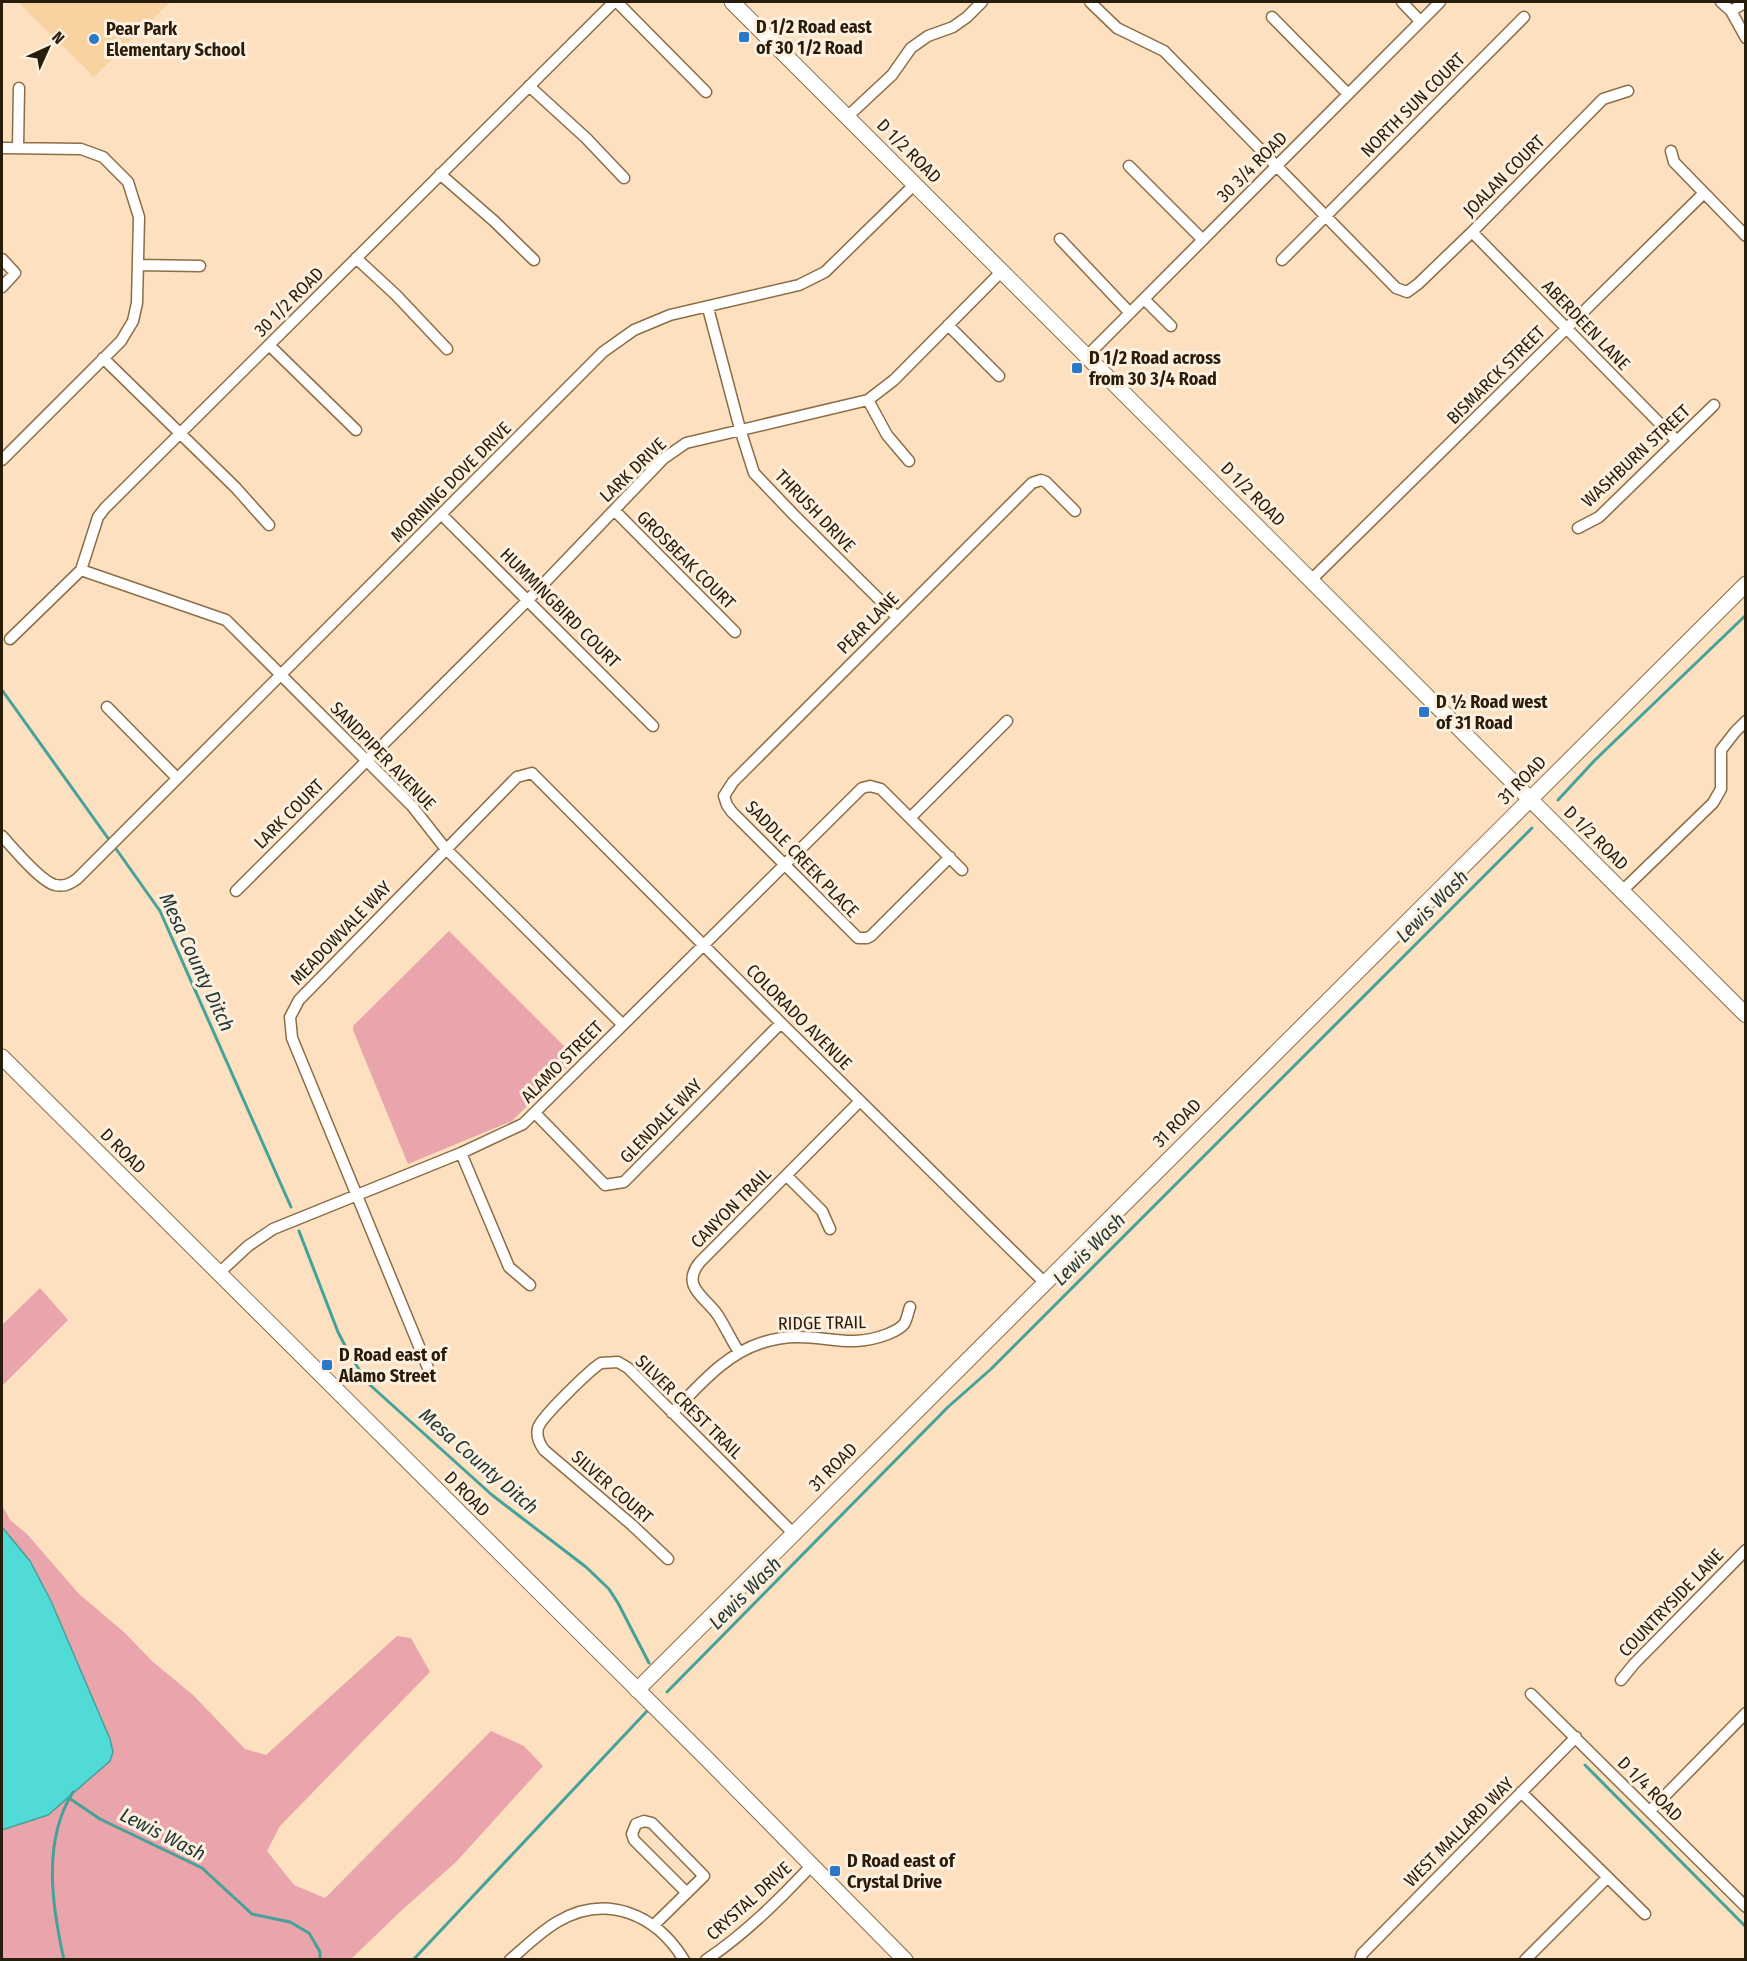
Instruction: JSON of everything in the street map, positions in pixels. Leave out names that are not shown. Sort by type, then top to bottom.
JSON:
[{"type":"street","name":"30 1/2 ROAD","points":[[10,639],[81,570],[98,516],[615,2]]},
{"type":"street","points":[[615,2],[706,92]]},
{"type":"street","name":"D 1/2 ROAD","points":[[732,2],[1746,1016]]},
{"type":"street","points":[[847,117],[892,75],[911,48],[928,36],[952,27],[967,17],[981,2]]},
{"type":"street","points":[[1090,2],[1117,28],[1164,51],[1325,216]]},
{"type":"street","points":[[1402,2],[1420,21]]},
{"type":"street","name":"30 3/4 ROAD","points":[[1087,356],[1440,2]]},
{"type":"street","points":[[1721,2],[1731,11],[1746,38]]},
{"type":"street","points":[[1731,11],[1746,2]]},
{"type":"street","points":[[1272,17],[1348,94]]},
{"type":"street","name":"NORTH SUN COURT","points":[[1281,260],[1524,17]]},
{"type":"street","points":[[529,86],[586,138],[624,178]]},
{"type":"street","points":[[18,147],[19,88]]},
{"type":"street","name":"JOALAN COURT","points":[[1325,216],[1396,288],[1407,292],[1472,232],[1603,99],[1628,91]]},
{"type":"street","points":[[2,148],[81,149],[103,157],[128,182],[139,217],[137,303],[133,321],[121,341],[2,460]]},
{"type":"street","points":[[1671,151],[1674,162],[1746,236]]},
{"type":"street","points":[[1128,166],[1203,240]]},
{"type":"street","points":[[440,174],[534,260]]},
{"type":"street","name":"MORNING DOVE DRIVE","points":[[2,836],[44,880],[62,886],[77,879],[603,352],[634,330],[670,315],[799,285],[825,272],[915,184]]},
{"type":"street","name":"BISMARCK STREET","points":[[1311,580],[1704,193]]},
{"type":"street","name":"ABERDEEN LANE","points":[[1472,232],[1677,441]]},
{"type":"street","points":[[1060,239],[1130,313]]},
{"type":"street","points":[[356,258],[396,295],[447,349]]},
{"type":"street","points":[[2,259],[15,273],[2,287]]},
{"type":"street","points":[[139,265],[200,266]]},
{"type":"street","name":"LARK DRIVE","points":[[366,761],[528,600],[663,459],[686,443],[868,400],[894,380],[1002,271]]},
{"type":"street","points":[[1144,299],[1171,326]]},
{"type":"street","name":"THRUSH DRIVE","points":[[708,308],[754,473],[897,617]]},
{"type":"street","points":[[948,326],[999,376]]},
{"type":"street","points":[[269,345],[356,430]]},
{"type":"street","points":[[103,358],[181,432],[269,525]]},
{"type":"street","points":[[868,400],[887,435],[909,461]]},
{"type":"street","name":"WASHBURN STREET","points":[[1578,528],[1599,517],[1714,405]]},
{"type":"street","name":"PEAR LANE","points":[[724,796],[733,782],[1032,483],[1041,480],[1075,511]]},
{"type":"street","name":"GROSBEAK COURT","points":[[614,510],[735,632]]},
{"type":"street","name":"HUMMINGBIRD COURT","points":[[442,515],[653,726]]},
{"type":"street","name":"SANDPIPER AVENUE","points":[[81,570],[226,620],[412,806],[445,849],[623,1025]]},
{"type":"street","name":"31 ROAD","points":[[637,1690],[1746,584]]},
{"type":"street","points":[[106,706],[177,778]]},
{"type":"street","points":[[962,870],[910,818],[1007,721]]},
{"type":"street","points":[[1622,891],[1713,803],[1721,789],[1721,750],[1746,721]]},
{"type":"street","name":"LARK COURT","points":[[236,891],[366,761]]},
{"type":"street","name":"MEADOWVALE WAY","points":[[428,1368],[292,1038],[290,1017],[299,1000],[445,849],[517,777],[532,773]]},
{"type":"street","name":"COLORADO AVENUE","points":[[532,773],[780,1023],[1044,1282]]},
{"type":"street","name":"ALAMO STREET","points":[[218,1274],[248,1246],[266,1233],[517,1128],[535,1113],[859,791],[870,786],[881,789],[910,818]]},
{"type":"street","name":"SADDLE CREEK PLACE","points":[[724,796],[726,805],[732,812],[855,936],[862,939],[871,936],[950,857]]},
{"type":"street","name":"GLENDALE WAY","points":[[535,1113],[605,1185],[624,1182],[780,1023]]},
{"type":"street","name":"D ROAD","points":[[2,1057],[905,1959]]},
{"type":"street","name":"CANYON TRAIL","points":[[739,1352],[716,1313],[696,1291],[693,1281],[694,1271],[700,1262],[860,1101]]},
{"type":"street","points":[[461,1153],[509,1267],[530,1285]]},
{"type":"street","points":[[787,1176],[822,1211],[830,1229]]},
{"type":"street","name":"RIDGE TRAIL","points":[[672,1413],[716,1369],[739,1352],[762,1342],[787,1337],[842,1342],[871,1339],[904,1325],[910,1307]]},
{"type":"street","name":"SILVER CREST TRAIL","points":[[538,1437],[538,1427],[543,1419],[597,1366],[607,1361],[618,1362],[628,1368],[794,1534]]},
{"type":"street","name":"SILVER COURT","points":[[538,1437],[544,1450],[632,1525],[668,1560]]},
{"type":"street","name":"COUNTRYSIDE LANE","points":[[1622,1680],[1634,1664],[1746,1551]]},
{"type":"street","name":"D 1/4 ROAD","points":[[1531,1694],[1746,1907]]},
{"type":"street","points":[[1650,1811],[1746,1713]]},
{"type":"street","name":"WEST MALLARD WAY","points":[[1360,1959],[1366,1949],[1576,1737]]},
{"type":"street","points":[[1521,1792],[1644,1914]]},
{"type":"street","points":[[654,1925],[687,1893],[704,1876],[651,1823],[644,1821],[636,1824],[632,1830],[634,1840],[687,1893]]},
{"type":"street","name":"CRYSTAL DRIVE","points":[[706,1959],[720,1950],[778,1900],[812,1865]]},
{"type":"street","points":[[1526,1959],[1607,1878]]},
{"type":"street","points":[[510,1959],[549,1927],[579,1912],[612,1910],[634,1915],[654,1925],[684,1959]]},
{"type":"shaded area","name":"Pear Park Elementary School","points":[[18,2],[170,2],[94,77]]},
{"type":"shaded area","points":[[449,931],[576,1058],[512,1121],[408,1164],[353,1026]]},
{"type":"shaded area","points":[[40,1288],[68,1320],[2,1386],[2,1325]]},
{"type":"shaded area","points":[[2,1505],[10,1520],[27,1534],[79,1594],[125,1633],[153,1662],[193,1695],[245,1749],[266,1755],[397,1636],[411,1638],[430,1672],[280,1826],[267,1851],[294,1885],[325,1898],[491,1731],[524,1746],[543,1766],[456,1862],[351,1959],[2,1959],[2,1830],[48,1815],[113,1752],[110,1739],[51,1601],[30,1561],[2,1527]]},
{"type":"water","points":[[2,1527],[30,1561],[51,1601],[110,1739],[113,1752],[110,1761],[48,1815],[2,1830]]},
{"type":"waterway","name":"Lewis Wash","points":[[1558,800],[1595,760],[1746,615]]},
{"type":"waterway","name":"Mesa County Ditch","points":[[2,690],[110,841]]},
{"type":"waterway","name":"Lewis Wash","points":[[667,1692],[948,1407],[991,1369],[1532,828]]},
{"type":"waterway","name":"Mesa County Ditch","points":[[114,846],[160,911],[291,1207]]},
{"type":"waterway","name":"Mesa County Ditch","points":[[299,1231],[338,1332],[352,1359],[370,1385],[492,1495],[586,1567],[609,1589],[649,1663]]},
{"type":"waterway","name":"Lewis Wash","points":[[413,1960],[648,1710]]},
{"type":"waterway","points":[[1585,1765],[1746,1927]]},
{"type":"waterway","points":[[64,1960],[53,1896],[53,1852],[63,1811],[73,1792]]},
{"type":"waterway","name":"Lewis Wash","points":[[69,1798],[100,1819],[202,1868],[252,1914],[290,1922],[309,1933],[320,1952],[320,1960]]},
{"type":"place","name":"D 1/2 Road east of 30 1/2 Road","points":[[744,37]]},
{"type":"place","name":"Pear Park Elementary School","points":[[94,39]]},
{"type":"place","name":"D 1/2 Road across from 30 3/4 Road","points":[[1077,368]]},
{"type":"place","name":"D ½ Road west of 31 Road","points":[[1424,712]]},
{"type":"place","name":"D Road east of Alamo Street","points":[[327,1365]]},
{"type":"place","name":"D Road east of Crystal Drive","points":[[835,1871]]}]
